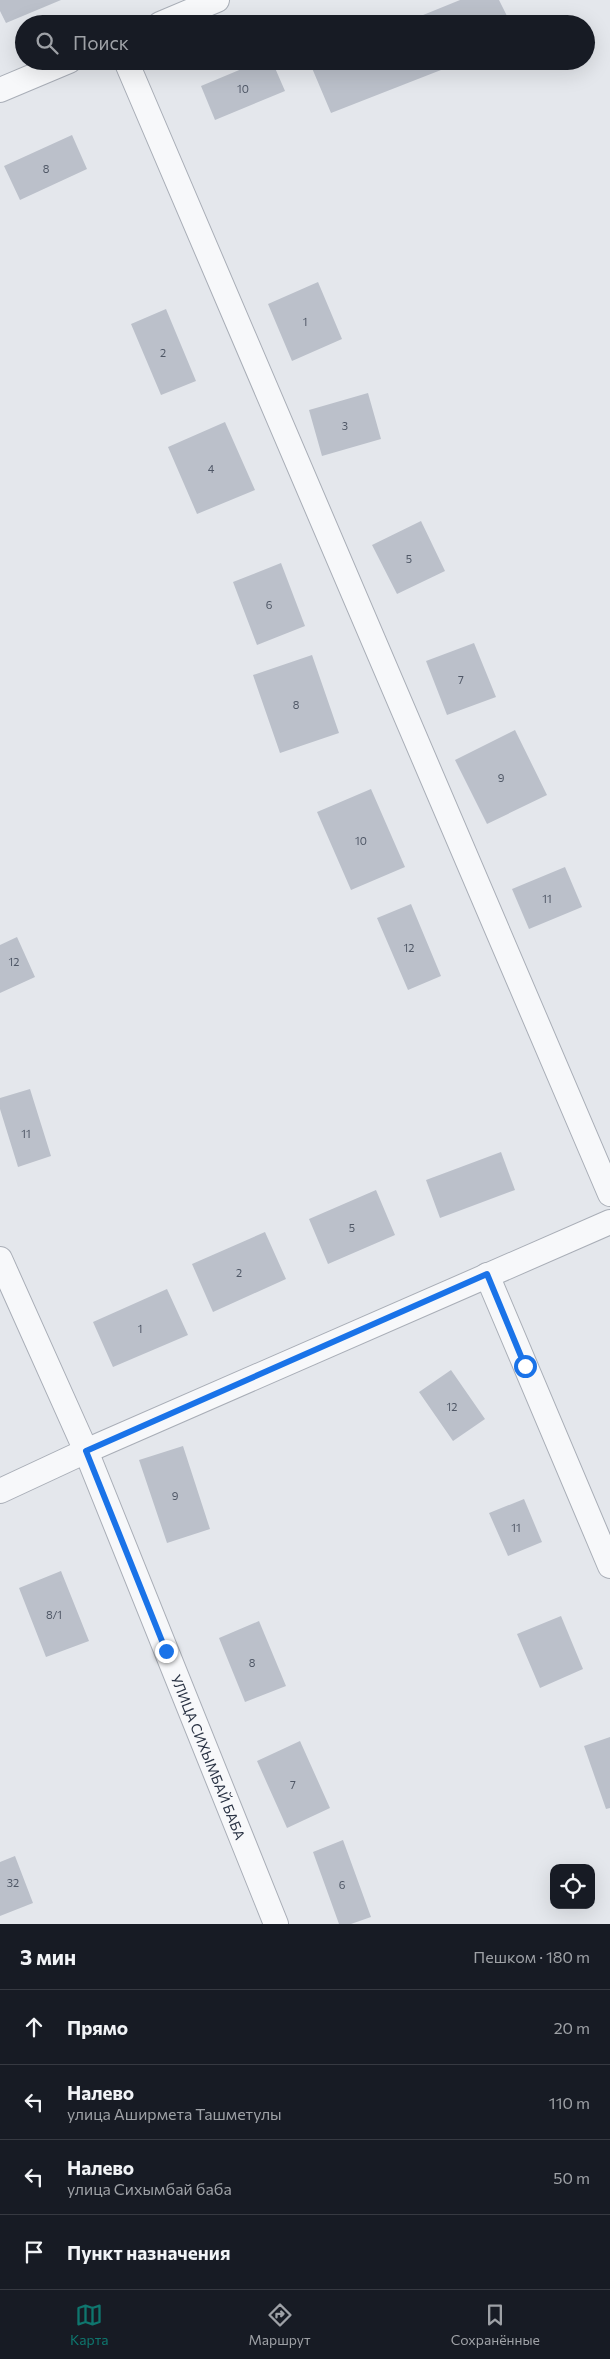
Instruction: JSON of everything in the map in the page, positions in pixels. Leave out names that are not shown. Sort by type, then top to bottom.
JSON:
[{"type":"street","points":[[181,15],[217,0]]},
{"type":"street","points":[[0,90],[48,70]]},
{"type":"street","points":[[130,70],[610,1194]]},
{"type":"street","points":[[0,1491],[86,1451],[487,1274],[610,1222]]},
{"type":"street","name":"УЛИЦА СИХЫМБАЙ БАБА","points":[[0,1259],[86,1451],[276,1924]]},
{"type":"street","points":[[487,1274],[610,1566]]},
{"type":"building","points":[[0,0],[61,0],[25,15],[15,15],[15,19],[6,23],[0,11]]},
{"type":"building","points":[[460,0],[499,0],[506,15],[423,15]]},
{"type":"building","points":[[239,70],[276,70],[285,91],[215,120],[201,86]]},
{"type":"building","points":[[313,70],[441,70],[331,113]]},
{"type":"building","points":[[72,135],[87,169],[20,200],[4,166]]},
{"type":"building","points":[[318,282],[342,339],[292,361],[268,304]]},
{"type":"building","points":[[166,309],[196,381],[161,395],[131,324]]},
{"type":"building","points":[[368,393],[381,439],[322,456],[309,410]]},
{"type":"building","points":[[225,422],[255,490],[197,514],[168,447]]},
{"type":"building","points":[[421,521],[445,571],[397,594],[372,545]]},
{"type":"building","points":[[281,563],[305,626],[257,645],[233,582]]},
{"type":"building","points":[[474,643],[496,697],[447,715],[426,661]]},
{"type":"building","points":[[312,655],[339,733],[280,753],[253,675]]},
{"type":"building","points":[[515,730],[547,795],[487,824],[455,760]]},
{"type":"building","points":[[371,789],[405,867],[351,890],[317,812]]},
{"type":"building","points":[[565,867],[582,907],[529,929],[512,889]]},
{"type":"building","points":[[411,904],[441,976],[408,990],[377,918]]},
{"type":"building","points":[[17,937],[35,977],[0,993],[0,945]]},
{"type":"building","points":[[30,1089],[51,1156],[18,1167],[0,1109],[0,1098]]},
{"type":"building","points":[[501,1152],[515,1190],[440,1218],[426,1180]]},
{"type":"building","points":[[376,1190],[395,1235],[328,1264],[309,1219]]},
{"type":"building","points":[[265,1232],[286,1279],[213,1312],[192,1264]]},
{"type":"building","points":[[167,1289],[188,1335],[113,1367],[93,1322]]},
{"type":"building","points":[[451,1370],[485,1419],[453,1441],[419,1392]]},
{"type":"building","points":[[183,1446],[210,1529],[167,1543],[139,1460]]},
{"type":"building","points":[[524,1499],[542,1542],[508,1556],[489,1513]]},
{"type":"building","points":[[61,1571],[89,1641],[46,1657],[19,1588]]},
{"type":"building","points":[[561,1616],[583,1669],[540,1688],[517,1634]]},
{"type":"building","points":[[259,1621],[286,1686],[245,1702],[219,1638]]},
{"type":"building","points":[[610,1737],[610,1808],[606,1809],[584,1746]]},
{"type":"building","points":[[300,1741],[330,1808],[287,1828],[257,1761]]},
{"type":"building","points":[[343,1840],[371,1917],[351,1924],[339,1924],[313,1852]]},
{"type":"building","points":[[15,1856],[33,1903],[0,1916],[0,1862]]},
{"type":"route","points":[[166,1651],[86,1451],[487,1274],[525,1366]]}]
